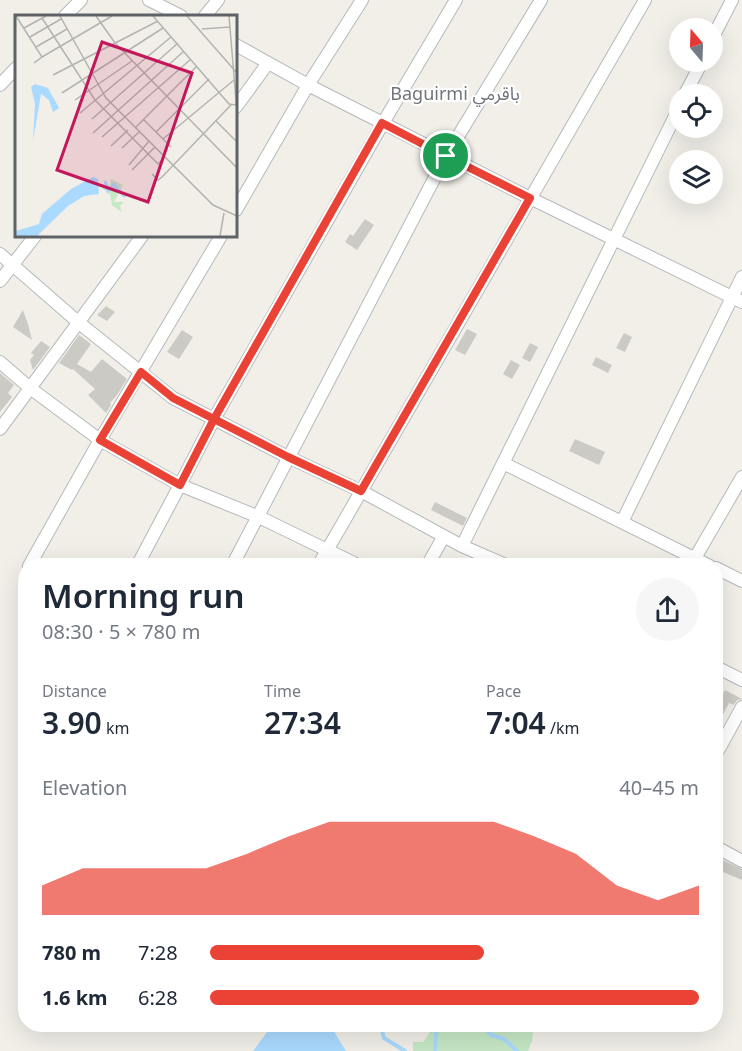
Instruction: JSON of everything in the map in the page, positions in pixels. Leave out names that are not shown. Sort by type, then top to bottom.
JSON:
[{"type":"street","points":[[66,15],[81,0]]},
{"type":"street","points":[[149,0],[179,15]]},
{"type":"street","points":[[206,15],[218,0]]},
{"type":"street","points":[[237,208],[308,86],[362,0]]},
{"type":"street","points":[[141,558],[214,419],[382,123],[456,0]]},
{"type":"street","points":[[236,558],[446,156],[541,0]]},
{"type":"street","points":[[322,558],[645,0]]},
{"type":"street","points":[[723,18],[732,0]]},
{"type":"street","points":[[237,46],[308,86],[446,156],[737,299]]},
{"type":"street","points":[[237,106],[268,63]]},
{"type":"street","points":[[0,85],[15,69]]},
{"type":"street","points":[[462,546],[669,128]]},
{"type":"street","points":[[0,281],[34,237]]},
{"type":"street","points":[[0,429],[140,237]]},
{"type":"street","points":[[33,558],[100,440],[220,237]]},
{"type":"street","points":[[0,254],[78,322],[173,398],[288,457],[361,491],[462,546],[490,558]]},
{"type":"street","points":[[622,522],[737,299],[742,277]]},
{"type":"street","points":[[0,362],[30,388],[100,440],[180,485],[259,517],[344,558]]},
{"type":"street","points":[[503,463],[695,558],[742,477]]},
{"type":"street","points":[[432,558],[444,536]]},
{"type":"street","points":[[723,572],[742,581]]},
{"type":"street","points":[[723,670],[742,680]]},
{"type":"street","points":[[723,742],[742,707]]},
{"type":"street","points":[[723,851],[742,861]]},
{"type":"green space","points":[[429,1032],[533,1032],[528,1051],[413,1051],[413,1042],[423,1042]]},
{"type":"water","points":[[267,1032],[334,1032],[346,1051],[253,1051]]},
{"type":"building","points":[[365,219],[374,225],[357,250],[345,242],[350,234],[353,236]]},
{"type":"building","points":[[106,306],[115,312],[107,321],[97,315]]},
{"type":"building","points":[[23,310],[28,324],[32,340],[13,327]]},
{"type":"building","points":[[467,329],[477,334],[465,355],[455,350]]},
{"type":"building","points":[[182,330],[193,337],[179,359],[167,352]]},
{"type":"building","points":[[624,333],[632,337],[625,352],[616,348]]},
{"type":"building","points":[[79,335],[91,344],[77,364],[91,372],[102,359],[127,379],[110,403],[106,413],[88,395],[95,389],[73,369],[59,363]]},
{"type":"building","points":[[41,341],[50,347],[33,370],[30,360],[34,355],[31,353]]},
{"type":"building","points":[[530,343],[538,347],[530,362],[522,358]]},
{"type":"building","points":[[596,357],[612,365],[608,373],[592,365]]},
{"type":"building","points":[[511,360],[520,365],[512,379],[503,374]]},
{"type":"building","points":[[0,373],[14,385],[8,393],[12,397],[0,412]]},
{"type":"building","points":[[575,439],[605,452],[599,465],[569,451]]},
{"type":"building","points":[[435,502],[467,518],[463,526],[431,510]]},
{"type":"building","points":[[725,690],[742,699],[737,700],[734,705],[729,703],[723,715]]},
{"type":"building","points":[[723,860],[742,869],[742,880],[723,872]]},
{"type":"waterway","points":[[382,1032],[384,1038],[405,1051]]},
{"type":"waterway","points":[[435,1051],[436,1032]]},
{"type":"waterway","points":[[489,1032],[504,1039],[517,1051]]},
{"type":"district","name":"Baguirmi باقرمي","points":[[455,93]]},
{"type":"route","points":[[446,156],[382,123],[214,419],[173,398],[141,372],[100,440],[180,485],[214,419],[361,491],[530,198],[446,156]]}]
